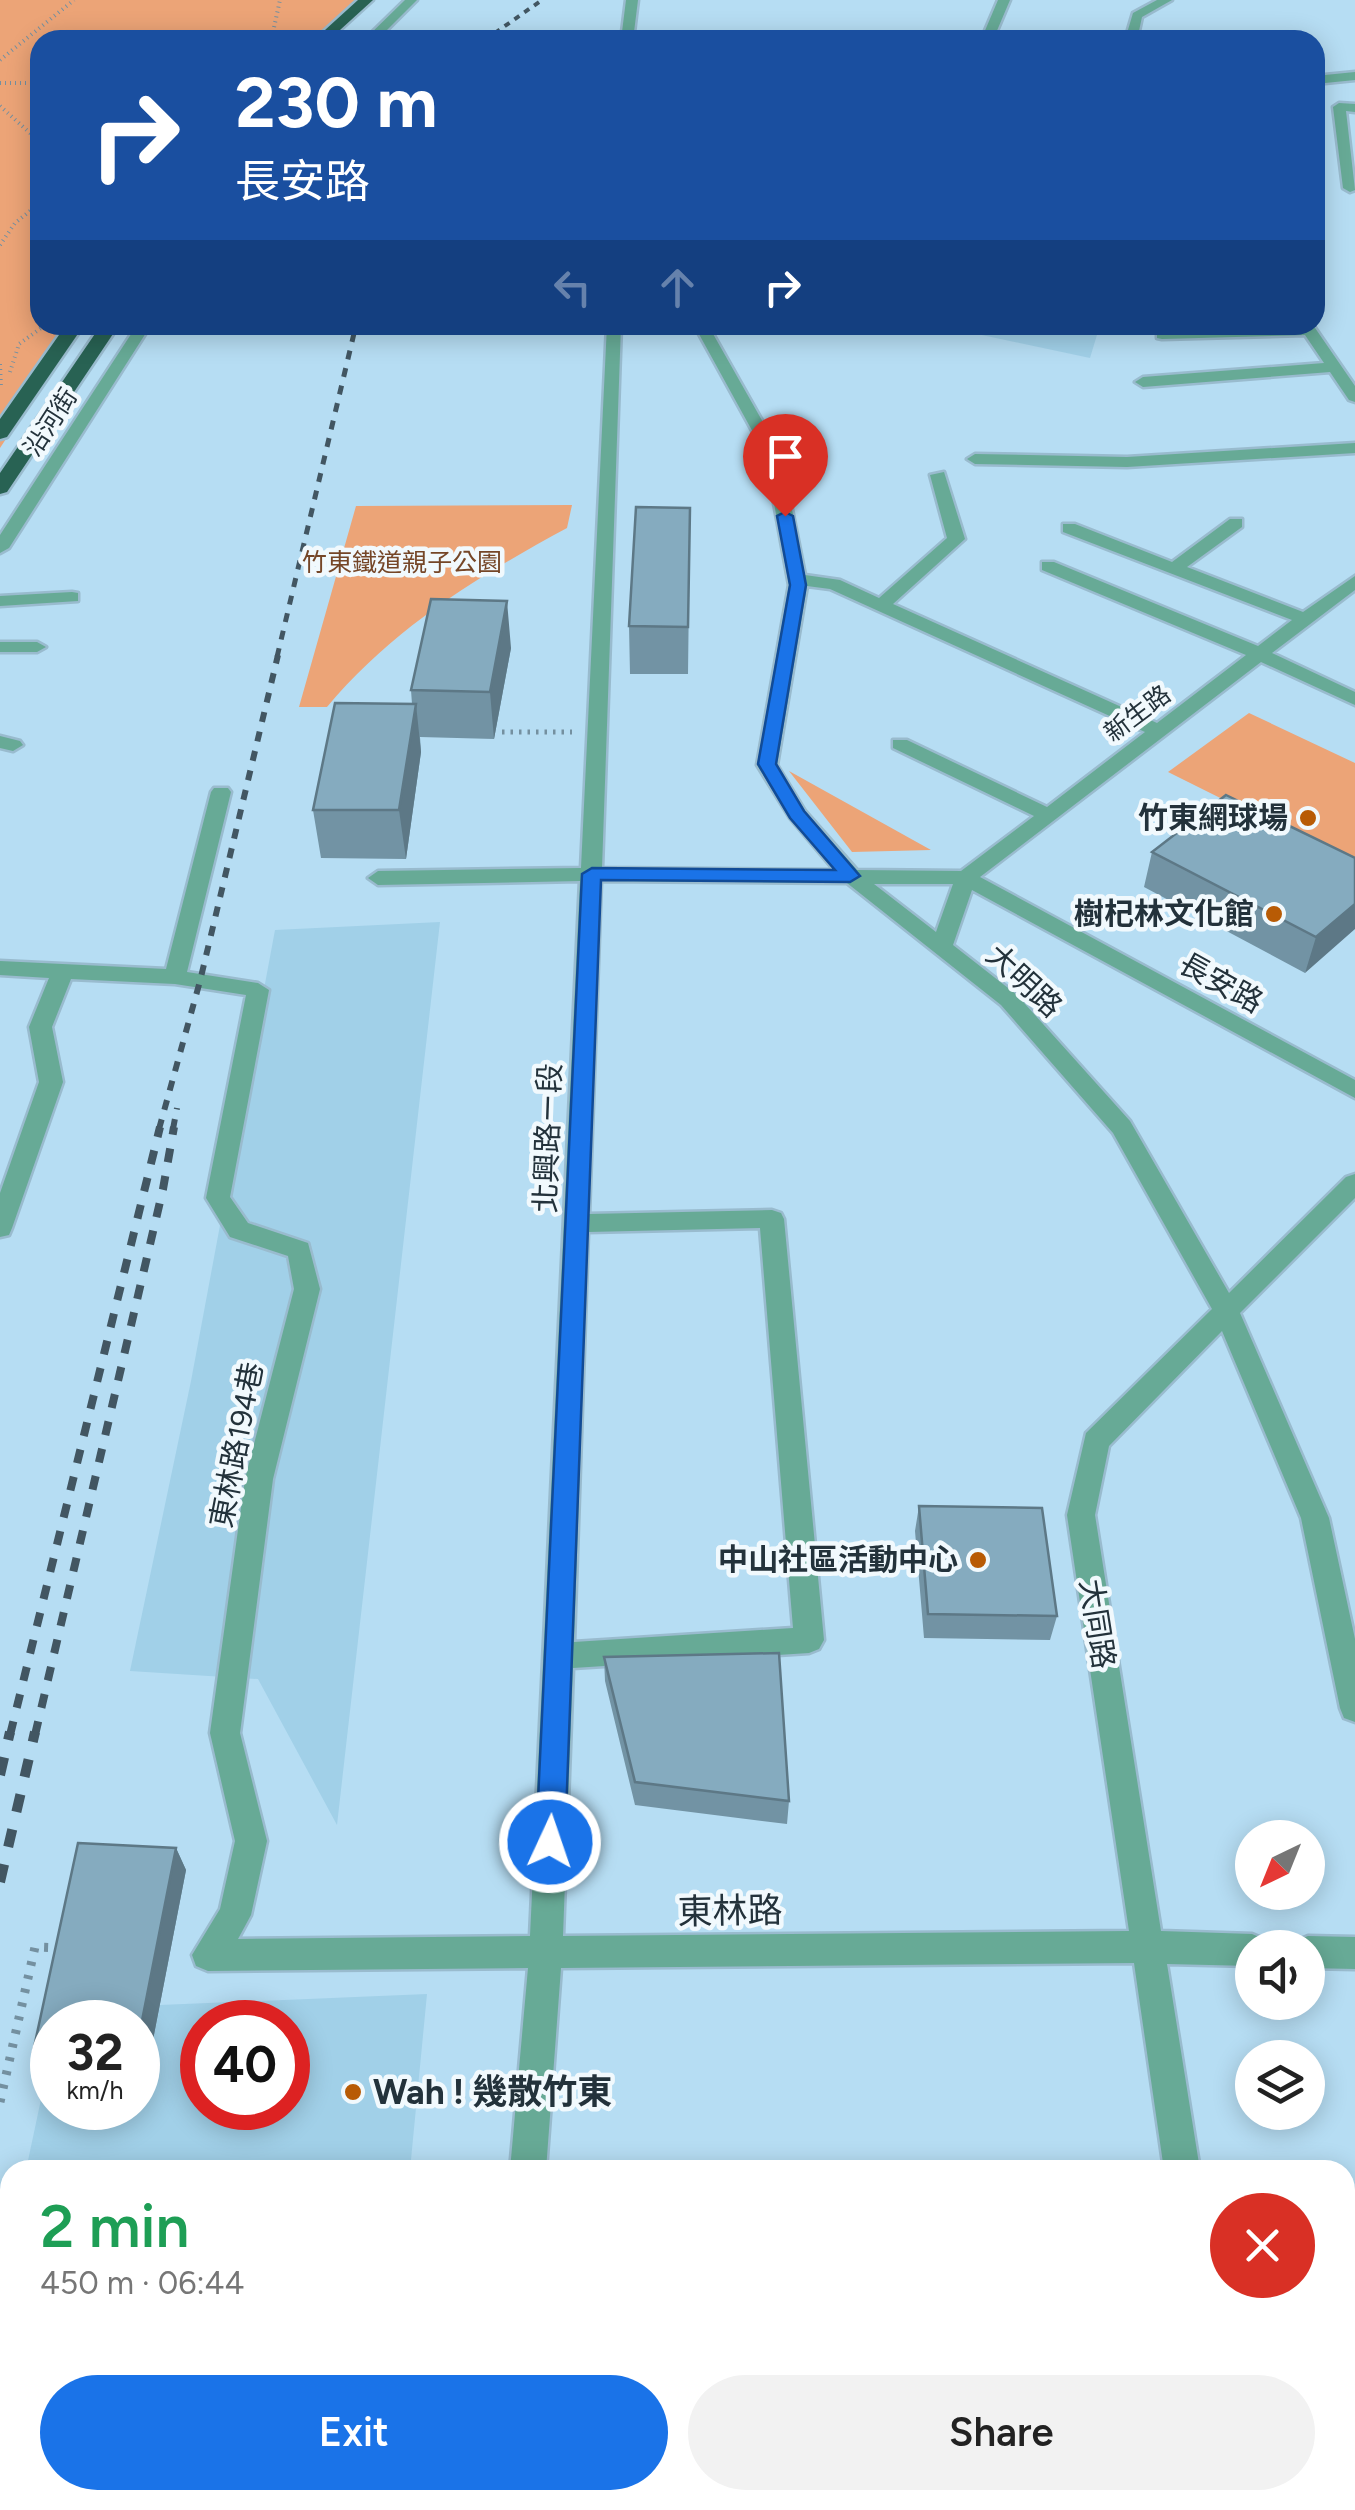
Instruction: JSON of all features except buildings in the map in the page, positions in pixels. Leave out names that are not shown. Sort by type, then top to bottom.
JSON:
[{"type":"highway","points":[[332,30],[366,0]]},
{"type":"highway","points":[[355,30],[389,0]]},
{"type":"highway","points":[[0,434],[68,335]]},
{"type":"highway","points":[[0,488],[103,335]]},
{"type":"street","points":[[380,30],[410,0]]},
{"type":"street","points":[[990,30],[1004,0]]},
{"type":"street","points":[[1134,30],[1138,15],[1166,0]]},
{"type":"street","points":[[628,30],[632,2]]},
{"type":"street","points":[[632,2],[642,30]]},
{"type":"street","points":[[1325,79],[1355,76]]},
{"type":"street","points":[[1350,188],[1338,107],[1355,108]]},
{"type":"street","name":"沿河街","points":[[0,548],[138,335]]},
{"type":"street","name":"北興路ㄧ段","points":[[529,2160],[546,1953],[614,335]]},
{"type":"street","name":"大明路","points":[[707,335],[773,454],[796,579],[767,764],[797,814],[850,876],[1008,1000],[1122,1126],[1227,1312],[1315,1518],[1355,1708]]},
{"type":"street","points":[[1313,335],[1355,397]]},
{"type":"street","points":[[1143,382],[1336,367]]},
{"type":"street","points":[[975,459],[1126,462],[1355,448]]},
{"type":"street","points":[[881,605],[956,540],[938,474]]},
{"type":"street","points":[[1176,568],[1236,523]]},
{"type":"street","points":[[1068,528],[1306,619]]},
{"type":"street","points":[[1048,566],[1260,654],[1355,699]]},
{"type":"street","points":[[796,579],[834,584],[1160,730]]},
{"type":"street","name":"新生路","points":[[966,878],[1355,582]]},
{"type":"street","points":[[0,601],[72,597]]},
{"type":"street","points":[[0,646],[38,648]]},
{"type":"street","points":[[900,744],[1048,815]]},
{"type":"street","points":[[0,968],[175,977],[221,792]]},
{"type":"street","name":"長安路","points":[[378,878],[592,874],[966,878],[1355,1090]]},
{"type":"street","points":[[942,947],[966,878]]},
{"type":"street","points":[[0,1228],[50,1082],[52,1068],[40,1038],[42,1022],[62,974]]},
{"type":"street","name":"東林路194巷","points":[[175,977],[258,990],[218,1198],[240,1230],[299,1250],[307,1289],[259,1478],[225,1733],[252,1841],[236,1915],[208,1956]]},
{"type":"street","name":"大同路","points":[[1180,2160],[1081,1515],[1096,1441],[1355,1183]]},
{"type":"street","points":[[559,1656],[809,1640],[772,1218],[578,1223]]},
{"type":"street","name":"東林路","points":[[208,1956],[1146,1947],[1235,1950]]},
{"type":"street","points":[[1325,1952],[1355,1953]]},
{"type":"path","points":[[37,30],[74,0]]},
{"type":"path","points":[[273,30],[280,0]]},
{"type":"path","points":[[0,60],[30,36]]},
{"type":"path","points":[[0,84],[30,82]]},
{"type":"path","points":[[0,106],[30,132]]},
{"type":"path","points":[[0,246],[15,223],[30,211]]},
{"type":"path","points":[[0,364],[0,395]]},
{"type":"path","points":[[502,732],[598,732]]},
{"type":"path","points":[[0,2102],[36,1947],[73,1948]]},
{"type":"shaded area","points":[[982,335],[1097,335],[1090,358]]},
{"type":"shaded area","points":[[440,922],[337,1825],[258,1679],[130,1671],[191,1381],[275,930]]},
{"type":"shaded area","name":"Wah ! 幾散竹東","points":[[427,1994],[411,2160],[28,2160],[34,2130],[160,2130],[160,2005],[180,2004],[180,2130],[310,2130],[310,2000],[281,2000]]},
{"type":"green space","points":[[0,0],[365,0],[330,30],[30,30],[30,335],[74,335],[0,448]]},
{"type":"green space","name":"竹東鐵道親子公園","points":[[572,505],[567,528],[438,606],[379,653],[327,707],[299,707],[356,506]]},
{"type":"green space","name":"竹東網球場","points":[[1249,713],[1355,763],[1355,865],[1168,772]]},
{"type":"green space","points":[[789,771],[931,850],[852,852]]},
{"type":"railway","points":[[499,30],[542,0]]},
{"type":"railway","points":[[277,657],[354,335]]},
{"type":"railway","points":[[159,1129],[200,981],[278,655]]},
{"type":"railway","points":[[173,1129],[177,1108]]},
{"type":"railway","points":[[10,1735],[160,1127]]},
{"type":"railway","points":[[35,1735],[163,1189],[174,1127]]},
{"type":"railway","points":[[0,1775],[10,1732]]},
{"type":"railway","points":[[0,1882],[35,1732]]},
{"type":"place","name":"竹東網球場","points":[[1308,818]]},
{"type":"place","name":"樹杞林文化館","points":[[1274,914]]},
{"type":"place","name":"中山社區活動中心","points":[[978,1560]]},
{"type":"place","name":"Wah ! 幾散竹東","points":[[353,2092]]},
{"type":"route","points":[[550,1842],[592,874],[850,876],[797,814],[767,764],[798,585],[785,516]]}]
